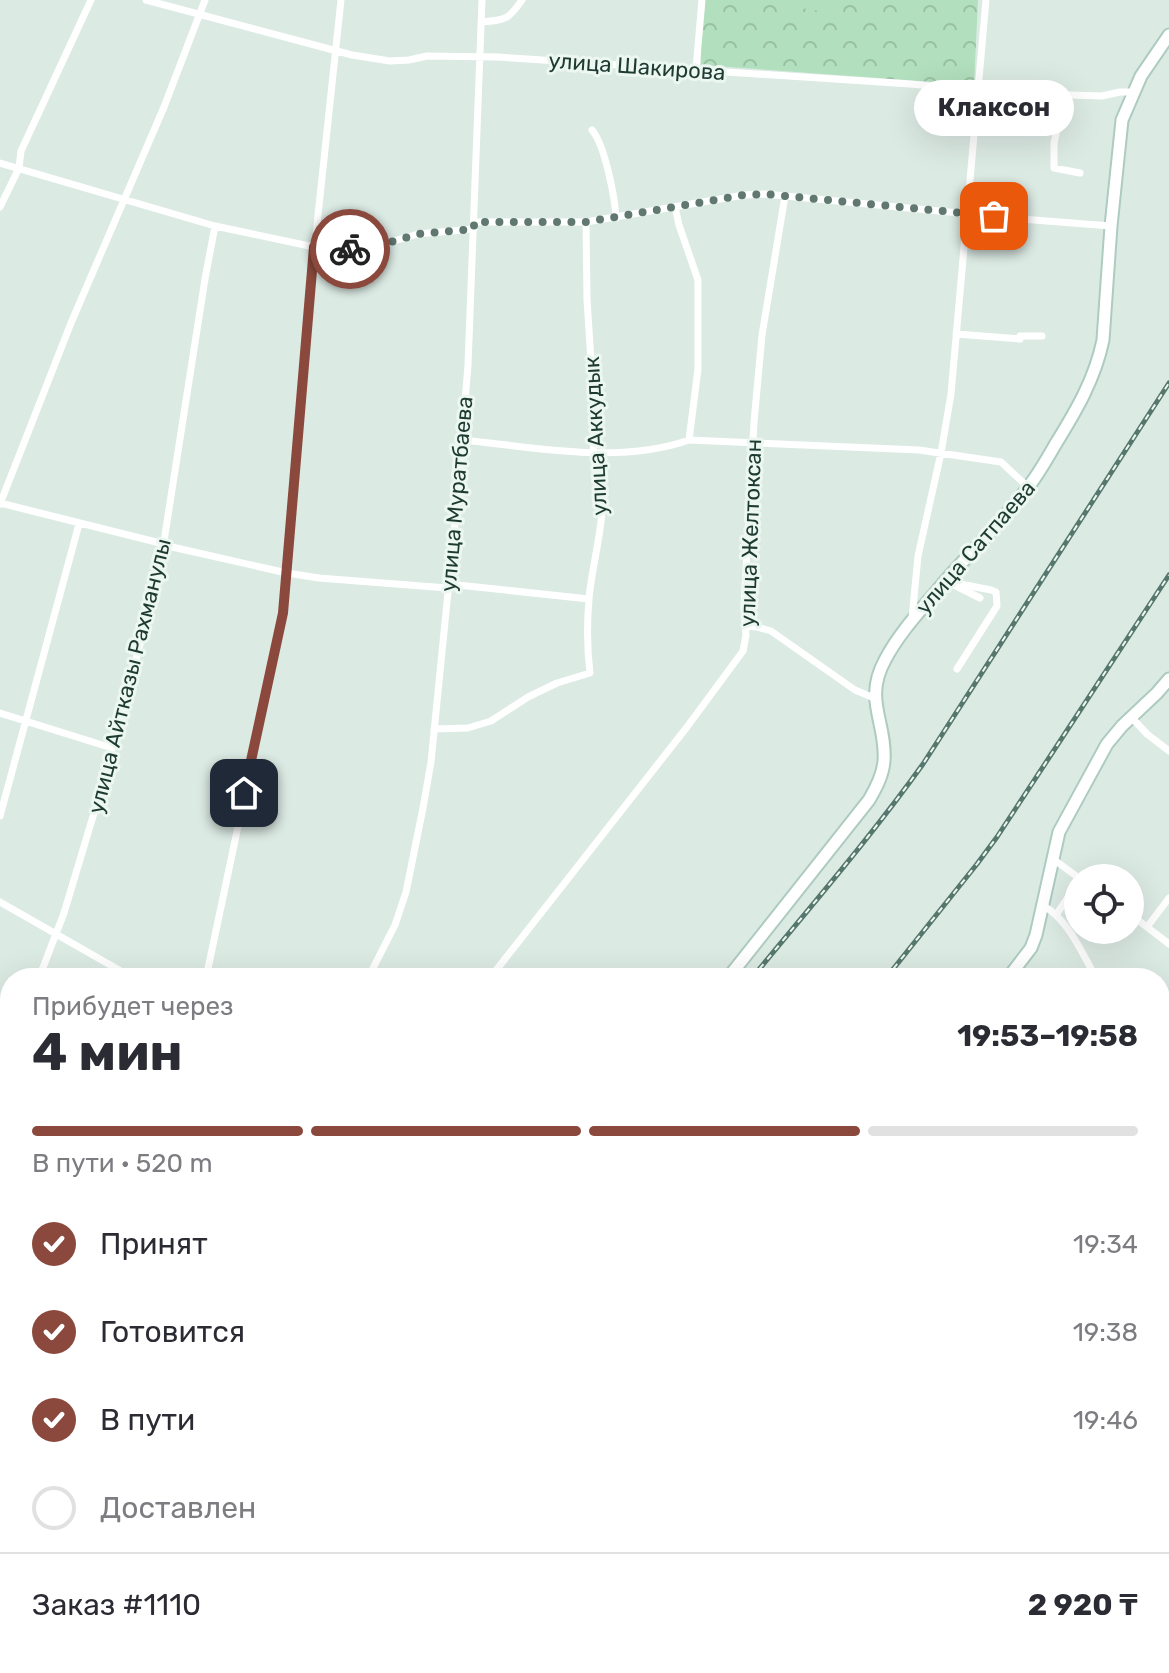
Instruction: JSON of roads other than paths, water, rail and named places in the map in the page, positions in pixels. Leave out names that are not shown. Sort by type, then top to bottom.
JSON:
[{"type":"street","points":[[0,207],[19,168],[21,151],[91,0]]},
{"type":"street","name":"улица Шакирова","points":[[146,0],[352,55],[390,61],[427,56],[481,57],[1065,95],[1102,96],[1134,92]]},
{"type":"street","points":[[205,0],[164,107],[71,323],[0,503],[287,573],[589,599]]},
{"type":"street","points":[[208,968],[283,613],[314,247],[341,0]]},
{"type":"street","name":"улица Муратбаева","points":[[373,968],[395,925],[406,892],[423,808],[434,729],[468,365],[482,0]]},
{"type":"street","points":[[481,22],[512,16],[522,0]]},
{"type":"street","points":[[696,69],[702,0]]},
{"type":"street","points":[[912,620],[918,556],[951,394],[986,0]]},
{"type":"street","name":"улица Сатпаева","points":[[736,968],[869,800],[878,784],[885,758],[874,698],[884,660],[912,620],[1029,488],[1076,412],[1099,359],[1103,340],[1122,120],[1141,76],[1169,35]]},
{"type":"street","points":[[1065,95],[1054,143],[1054,168],[1080,173]]},
{"type":"street","points":[[592,130],[599,139],[603,153],[616,218]]},
{"type":"street","points":[[0,163],[215,226],[314,247],[341,249],[365,248],[418,234],[474,226],[586,222],[765,194],[1111,226]]},
{"type":"street","name":"улица Желтоксан","points":[[498,968],[743,651],[753,444],[762,335],[785,196]]},
{"type":"street","points":[[675,207],[698,280],[698,369],[689,440]]},
{"type":"street","name":"улица Аккудык","points":[[434,729],[468,728],[491,721],[528,697],[557,683],[590,673],[589,599],[603,493],[593,453],[597,404],[587,300],[586,222]]},
{"type":"street","name":"улица Айтказы Рахманулы","points":[[43,968],[90,826],[151,606],[164,544],[215,226]]},
{"type":"street","points":[[956,334],[1042,336]]},
{"type":"street","points":[[462,440],[593,453],[647,451],[689,440],[919,450],[1001,462],[1029,488]]},
{"type":"street","points":[[0,816],[79,524]]},
{"type":"street","points":[[945,581],[996,592],[997,606],[957,669]]},
{"type":"street","points":[[945,581],[991,606],[997,606]]},
{"type":"street","points":[[979,588],[980,598]]},
{"type":"street","points":[[746,626],[771,631],[855,690],[874,698]]},
{"type":"street","points":[[1016,968],[1031,948],[1044,906],[1059,832],[1107,744],[1169,679]]},
{"type":"street","points":[[0,713],[112,748]]},
{"type":"street","points":[[1132,718],[1169,751]]},
{"type":"street","points":[[1053,859],[1064,867]]},
{"type":"street","points":[[1147,927],[1169,898]]},
{"type":"street","points":[[0,902],[115,968]]},
{"type":"street","points":[[1056,915],[1064,903]]},
{"type":"street","points":[[1044,906],[1067,928],[1090,968]]},
{"type":"street","points":[[1144,925],[1169,944]]},
{"type":"railway","points":[[760,968],[861,846],[923,764],[1169,383]]},
{"type":"railway","points":[[894,968],[997,837],[1169,575]]},
{"type":"place","name":"Клаксон","points":[[994,216]]}]
